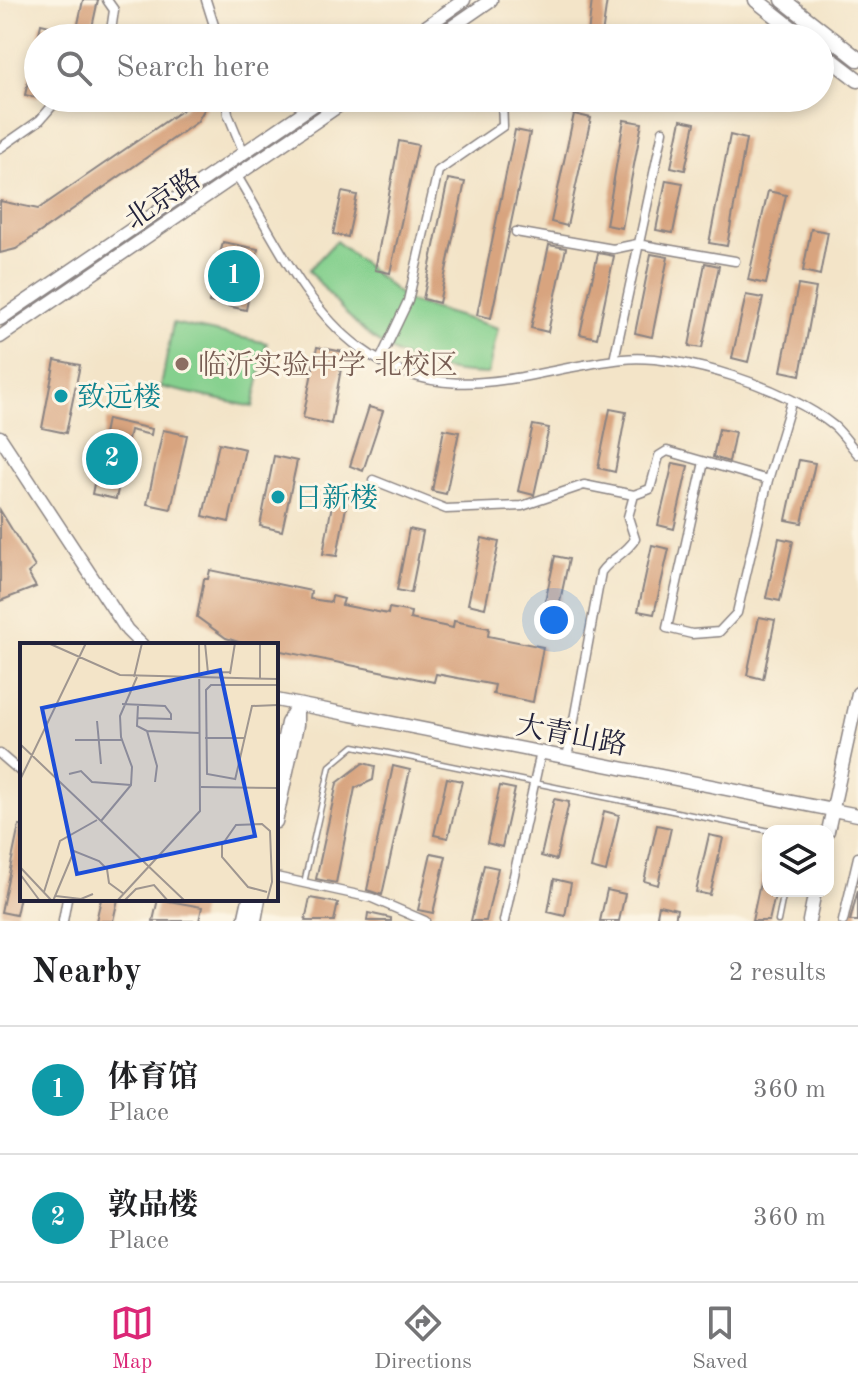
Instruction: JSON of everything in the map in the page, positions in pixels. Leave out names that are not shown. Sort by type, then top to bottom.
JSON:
[{"type":"main road","points":[[430,24],[464,0]]},
{"type":"main road","points":[[456,24],[491,0]]},
{"type":"main road","points":[[756,0],[786,24]]},
{"type":"main road","points":[[783,0],[814,24]]},
{"type":"main road","points":[[834,40],[858,59]]},
{"type":"main road","points":[[834,62],[858,80]]},
{"type":"main road","name":"北京路","points":[[0,319],[304,112]]},
{"type":"main road","name":"北京路","points":[[0,337],[330,112]]},
{"type":"main road","points":[[0,437],[127,630],[140,643]]},
{"type":"main road","points":[[829,825],[858,693]]},
{"type":"main road","name":"大青山路","points":[[278,700],[858,815]]},
{"type":"main road","points":[[278,766],[287,723],[297,705]]},
{"type":"main road","points":[[278,813],[297,725],[297,705]]},
{"type":"main road","points":[[809,921],[814,897]]},
{"type":"main road","points":[[244,921],[249,901]]},
{"type":"main road","points":[[255,921],[259,901]]},
{"type":"street","points":[[107,0],[114,10],[112,24]]},
{"type":"street","points":[[206,0],[214,24]]},
{"type":"street","points":[[0,148],[47,112]]},
{"type":"street","points":[[228,112],[244,153]]},
{"type":"street","points":[[380,360],[408,301],[438,171],[503,126],[502,112]]},
{"type":"street","points":[[614,360],[663,131]]},
{"type":"street","points":[[237,176],[311,296],[349,338],[380,360],[441,383],[471,385],[507,382],[562,368],[614,360],[685,365],[721,373],[792,400],[834,427],[858,454]]},
{"type":"street","points":[[516,232],[613,249],[637,244],[735,261]]},
{"type":"street","points":[[704,462],[667,628],[692,634],[719,632],[737,613],[768,480],[792,400]]},
{"type":"street","points":[[373,480],[446,509],[522,506],[584,485],[634,495],[650,489],[659,456],[667,451],[768,480]]},
{"type":"street","points":[[567,758],[601,572],[610,561],[627,551],[635,539],[628,517],[634,495]]},
{"type":"street","points":[[504,921],[541,752]]},
{"type":"street","points":[[0,754],[20,771]]},
{"type":"street","points":[[843,921],[858,857]]},
{"type":"street","points":[[278,877],[372,898],[425,921]]},
{"type":"street","points":[[63,921],[67,901]]},
{"type":"lane","points":[[304,883],[330,766],[354,746],[762,829]]},
{"type":"lane","points":[[778,921],[783,897]]},
{"type":"green space","points":[[336,241],[408,301],[498,328],[488,374],[456,372],[405,358],[365,332],[309,270]]},
{"type":"green space","points":[[173,323],[267,343],[253,407],[161,387]]},
{"type":"building","points":[[83,0],[98,0],[93,24],[78,24]]},
{"type":"building","points":[[592,0],[607,0],[604,24],[589,24]]},
{"type":"building","points":[[179,112],[203,112],[197,122],[16,249],[0,253],[0,201],[38,209]]},
{"type":"building","points":[[574,114],[591,118],[567,226],[551,222]]},
{"type":"building","points":[[624,120],[642,123],[622,228],[606,225]]},
{"type":"building","points":[[681,120],[695,123],[685,170],[671,167]]},
{"type":"building","points":[[515,130],[530,133],[491,318],[477,315]]},
{"type":"building","points":[[730,135],[746,139],[727,246],[709,243]]},
{"type":"building","points":[[399,141],[418,145],[390,273],[375,270]]},
{"type":"building","points":[[448,179],[465,182],[439,303],[423,299]]},
{"type":"building","points":[[666,180],[683,183],[673,233],[656,230]]},
{"type":"building","points":[[768,191],[786,195],[766,284],[748,280]]},
{"type":"building","points":[[342,192],[357,195],[348,237],[333,234]]},
{"type":"building","points":[[811,229],[828,232],[820,275],[803,271]]},
{"type":"building","points":[[223,242],[258,249],[246,310],[209,302]]},
{"type":"building","points":[[549,245],[566,248],[548,332],[531,328]]},
{"type":"building","points":[[598,253],[614,256],[597,338],[580,334]]},
{"type":"building","points":[[651,254],[668,257],[652,337],[635,333]]},
{"type":"building","points":[[705,263],[719,266],[702,348],[689,346]]},
{"type":"building","points":[[798,285],[816,288],[800,375],[781,371]]},
{"type":"building","points":[[746,295],[763,298],[748,362],[732,358]]},
{"type":"building","points":[[317,347],[344,352],[331,424],[303,418]]},
{"type":"building","name":"致远楼","points":[[55,360],[80,365],[66,433],[42,428]]},
{"type":"building","points":[[369,407],[383,411],[363,471],[350,466]]},
{"type":"building","points":[[610,409],[626,412],[615,472],[598,468]]},
{"type":"building","points":[[107,419],[152,429],[151,435],[130,430],[116,499],[92,494]]},
{"type":"building","points":[[533,425],[549,428],[534,495],[518,491]]},
{"type":"building","points":[[444,429],[459,432],[446,494],[432,491]]},
{"type":"building","points":[[719,429],[735,432],[729,462],[713,457]]},
{"type":"building","points":[[163,430],[187,435],[171,509],[147,504]]},
{"type":"building","points":[[219,443],[245,449],[229,522],[203,516]]},
{"type":"building","name":"日新楼","points":[[274,456],[297,461],[282,531],[260,526]]},
{"type":"building","points":[[799,460],[815,463],[802,523],[786,520]]},
{"type":"building","points":[[673,463],[688,466],[674,529],[658,525]]},
{"type":"building","points":[[335,488],[349,491],[337,556],[323,554]]},
{"type":"building","points":[[0,510],[35,567],[28,573],[36,587],[0,601]]},
{"type":"building","points":[[409,529],[423,532],[411,593],[397,590]]},
{"type":"building","points":[[482,538],[499,542],[485,608],[468,604]]},
{"type":"building","points":[[779,538],[793,541],[780,601],[766,598]]},
{"type":"building","points":[[652,545],[669,549],[654,614],[638,611]]},
{"type":"building","points":[[555,556],[569,559],[556,620],[542,616]]},
{"type":"building","points":[[210,570],[311,591],[310,599],[331,602],[332,596],[344,599],[342,605],[388,614],[389,608],[411,612],[410,619],[453,628],[454,621],[489,628],[488,636],[543,647],[533,702],[493,694],[495,685],[436,674],[434,682],[278,650],[278,643],[242,643],[226,638],[197,617],[204,579],[208,579]]},
{"type":"building","points":[[759,617],[775,620],[763,679],[747,675]]},
{"type":"building","points":[[363,763],[375,766],[373,780],[355,788],[336,883],[316,879],[337,783]]},
{"type":"building","points":[[393,766],[410,770],[382,895],[367,890]]},
{"type":"building","points":[[447,778],[462,781],[448,838],[434,835]]},
{"type":"building","points":[[500,786],[515,789],[502,847],[487,843]]},
{"type":"building","points":[[554,799],[569,802],[556,860],[541,856]]},
{"type":"building","points":[[604,811],[619,815],[606,872],[591,868]]},
{"type":"building","points":[[657,825],[671,828],[658,885],[644,881]]},
{"type":"building","points":[[20,826],[20,896],[16,915],[1,912]]},
{"type":"building","points":[[709,835],[723,838],[710,895],[696,892]]},
{"type":"building","points":[[431,853],[446,856],[433,913],[418,910]]},
{"type":"building","points":[[484,865],[498,868],[486,921],[471,921]]},
{"type":"building","points":[[762,873],[762,897],[775,897],[769,921],[752,921]]},
{"type":"building","points":[[554,879],[571,883],[565,916],[548,912]]},
{"type":"building","points":[[607,890],[625,894],[619,921],[600,921]]},
{"type":"building","points":[[858,890],[858,921],[850,921],[857,894]]},
{"type":"building","points":[[310,898],[338,903],[334,921],[305,921]]},
{"type":"building","points":[[101,901],[118,901],[113,921],[96,921]]},
{"type":"building","points":[[158,901],[202,907],[199,921],[153,921]]},
{"type":"building","points":[[659,905],[677,909],[675,921],[656,921]]},
{"type":"building","points":[[368,913],[391,918],[391,921],[367,921]]},
{"type":"place","name":"体育馆","points":[[234,276]]},
{"type":"place","name":"临沂实验中学 北校区","points":[[182,364]]},
{"type":"place","name":"致远楼","points":[[61,396]]},
{"type":"place","name":"敦品楼","points":[[112,459]]},
{"type":"place","name":"日新楼","points":[[278,497]]}]
